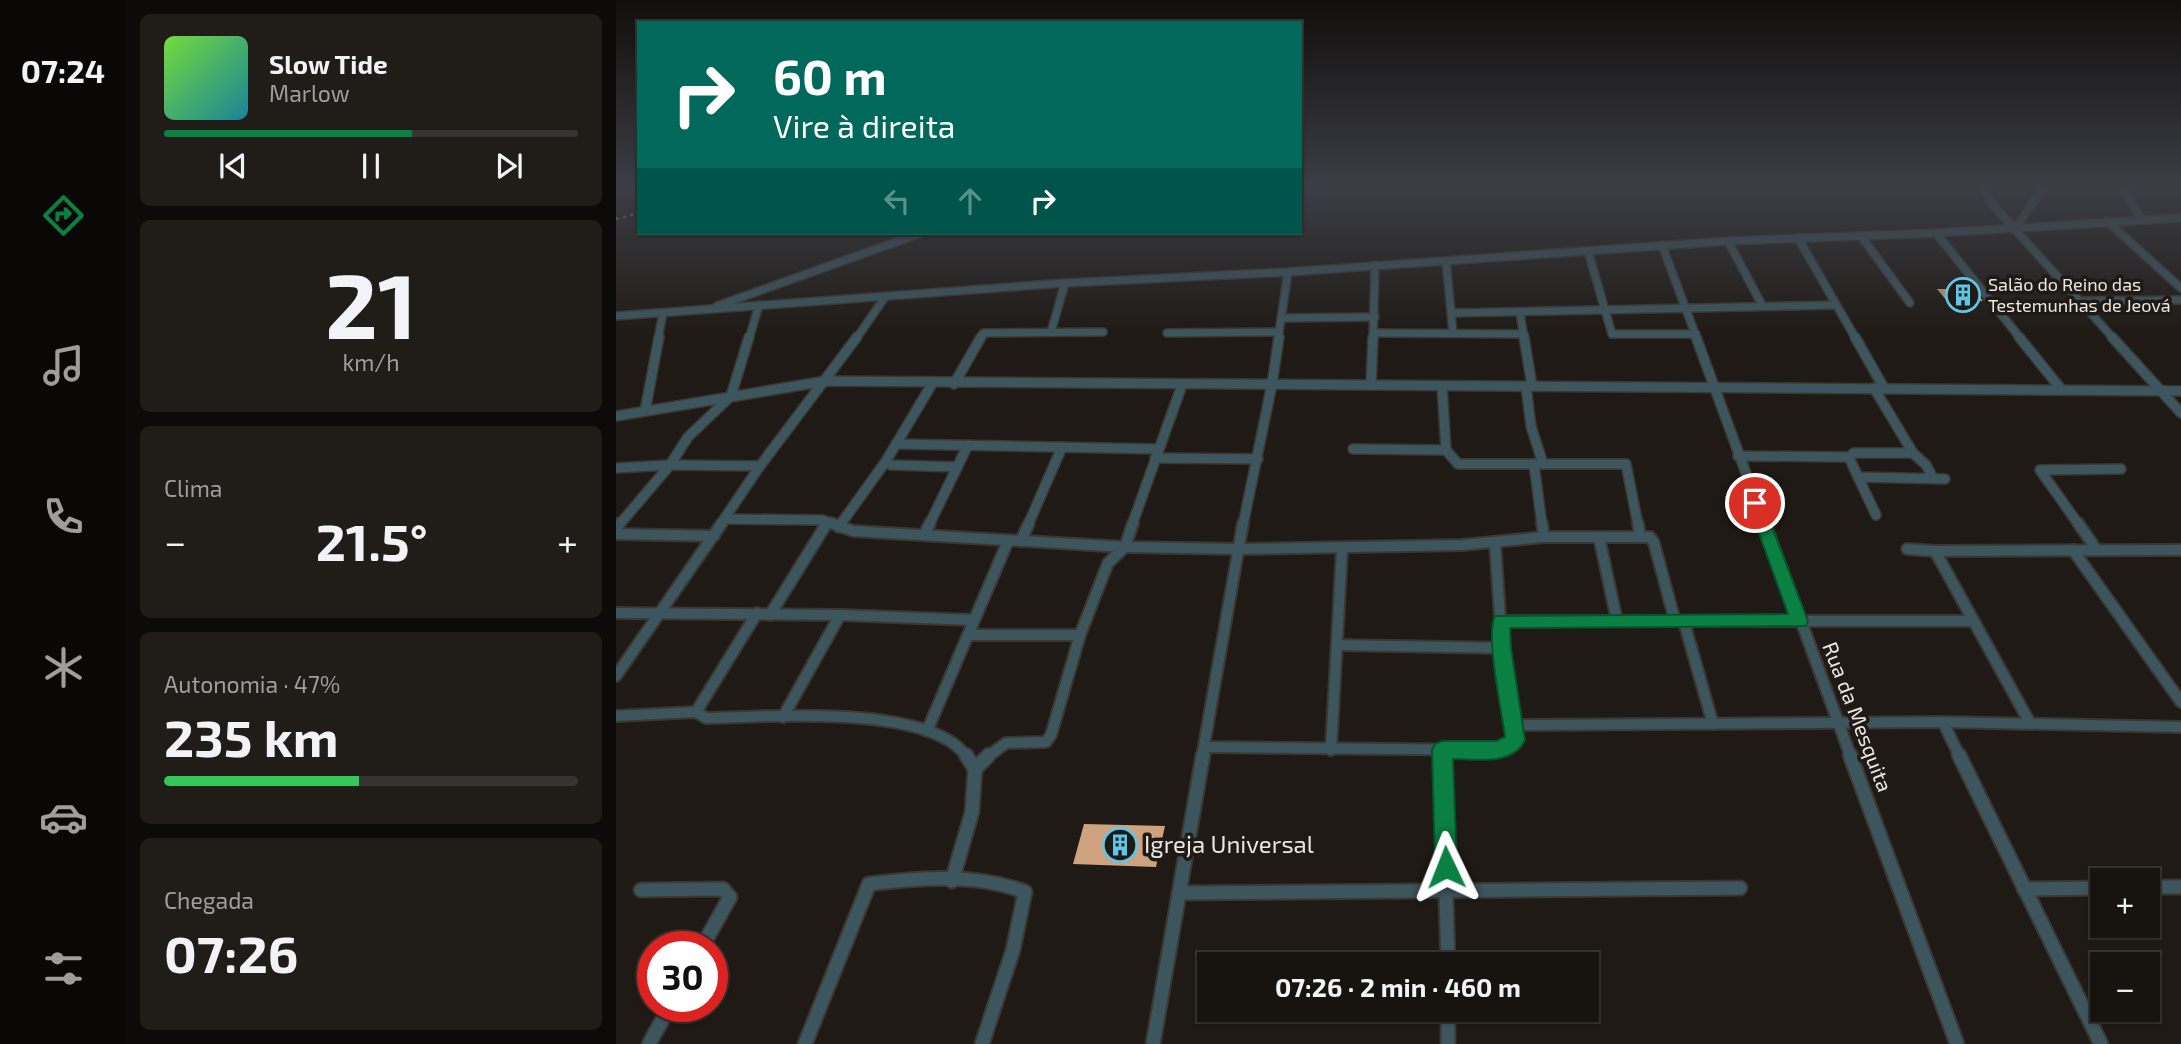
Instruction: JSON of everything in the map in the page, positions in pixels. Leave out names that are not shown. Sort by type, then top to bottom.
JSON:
[{"type":"street","points":[[712,309],[911,237]]},
{"type":"street","points":[[616,316],[1065,283],[1288,272],[1662,245],[1838,237]]},
{"type":"street","points":[[1862,237],[1910,303]]},
{"type":"street","points":[[1939,237],[2061,389]]},
{"type":"street","points":[[2023,237],[2181,413]]},
{"type":"street","points":[[2124,237],[2181,288]]},
{"type":"street","points":[[1798,238],[1885,388]]},
{"type":"street","points":[[1728,241],[1762,305]]},
{"type":"street","name":"Rua da Mesquita","points":[[1662,245],[1957,1044]]},
{"type":"street","points":[[1588,251],[1612,334],[1696,334]]},
{"type":"street","points":[[1446,261],[1453,333]]},
{"type":"street","points":[[1371,385],[1375,265]]},
{"type":"street","points":[[1153,1044],[1238,549],[1272,384],[1288,272]]},
{"type":"street","points":[[1051,332],[1065,283]]},
{"type":"street","points":[[616,676],[760,466],[826,381],[885,297]]},
{"type":"street","points":[[2080,302],[2181,300]]},
{"type":"street","points":[[616,528],[670,465],[688,438],[731,396],[759,305]]},
{"type":"street","points":[[1452,313],[1836,305]]},
{"type":"street","points":[[1520,312],[1531,426],[1539,464],[1544,537]]},
{"type":"street","points":[[645,411],[663,313]]},
{"type":"street","points":[[1282,318],[1374,317]]},
{"type":"street","points":[[954,384],[983,333],[1103,332]]},
{"type":"street","points":[[1167,333],[1279,332]]},
{"type":"street","points":[[1374,333],[1524,334]]},
{"type":"street","points":[[616,416],[826,381],[932,384],[2181,391]]},
{"type":"street","points":[[839,527],[886,460],[932,384]]},
{"type":"street","points":[[975,769],[1007,740],[1046,742],[1049,739],[1080,635],[1108,564],[1125,547],[1182,384]]},
{"type":"street","points":[[1441,386],[1446,450],[1461,466],[1626,464],[1640,536]]},
{"type":"street","points":[[1874,388],[1913,453],[1933,478]]},
{"type":"street","points":[[896,444],[1062,447],[1258,459]]},
{"type":"street","points":[[924,535],[968,445]]},
{"type":"street","points":[[1021,541],[1062,447]]},
{"type":"street","points":[[1353,449],[1446,450]]},
{"type":"street","points":[[1738,456],[1849,457],[1854,453],[1913,453]]},
{"type":"street","points":[[1849,457],[1876,515]]},
{"type":"street","points":[[886,460],[891,465],[899,466],[957,467]]},
{"type":"street","points":[[616,468],[670,465],[760,466]]},
{"type":"street","points":[[2096,549],[2040,470],[2121,469]]},
{"type":"street","points":[[1858,477],[1945,479]]},
{"type":"street","points":[[726,519],[828,522],[853,531],[1125,547],[1342,550],[1544,537],[1650,537],[1713,724]]},
{"type":"street","points":[[770,615],[828,522]]},
{"type":"street","points":[[616,534],[714,536]]},
{"type":"street","points":[[1598,537],[1617,621]]},
{"type":"street","points":[[927,731],[1008,541]]},
{"type":"street","points":[[1205,747],[1331,750],[1496,750],[1508,747],[1515,740],[1502,648],[1495,542]]},
{"type":"street","points":[[1331,750],[1342,550]]},
{"type":"street","points":[[1907,550],[2181,550]]},
{"type":"street","points":[[2073,550],[2181,702]]},
{"type":"street","points":[[1935,551],[2029,723]]},
{"type":"street","points":[[616,613],[839,614],[974,620]]},
{"type":"street","points":[[696,712],[757,613]]},
{"type":"street","points":[[783,717],[839,614]]},
{"type":"street","points":[[1502,621],[1973,621]]},
{"type":"street","points":[[968,635],[1080,635]]},
{"type":"street","points":[[1337,645],[1502,648]]},
{"type":"street","points":[[616,716],[696,712],[706,718],[892,720],[954,740],[975,769],[977,785],[974,806],[952,881]]},
{"type":"street","points":[[1513,725],[1943,722],[2181,727]]},
{"type":"street","points":[[1943,722],[2101,1044]]},
{"type":"street","points":[[1442,750],[1448,952]]},
{"type":"street","points":[[805,1044],[869,884],[952,881],[1001,883],[1025,892],[1012,949],[982,1044]]},
{"type":"street","points":[[1179,893],[1447,891],[1565,886],[1740,888]]},
{"type":"street","points":[[2160,887],[2181,887]]},
{"type":"street","points":[[2024,889],[2090,888]]},
{"type":"street","points":[[642,890],[723,889],[730,897],[711,931]]},
{"type":"street","points":[[649,1044],[661,1022]]},
{"type":"street","points":[[1448,1022],[1448,1044]]},
{"type":"building","name":"Salão do Reino das Testemunhas de Jeová","points":[[1937,289],[1973,289],[1983,301],[1947,301]]},
{"type":"building","name":"Igreja Universal","points":[[1084,824],[1165,826],[1156,867],[1073,864]]},
{"type":"place","name":"Salão do Reino das Testemunhas de Jeová","points":[[1963,295]]},
{"type":"place","name":"Igreja Universal","points":[[1120,845]]},
{"type":"route","points":[[1446,867],[1442,750],[1496,750],[1508,747],[1515,740],[1502,648],[1502,621],[1799,621],[1755,503]]}]
